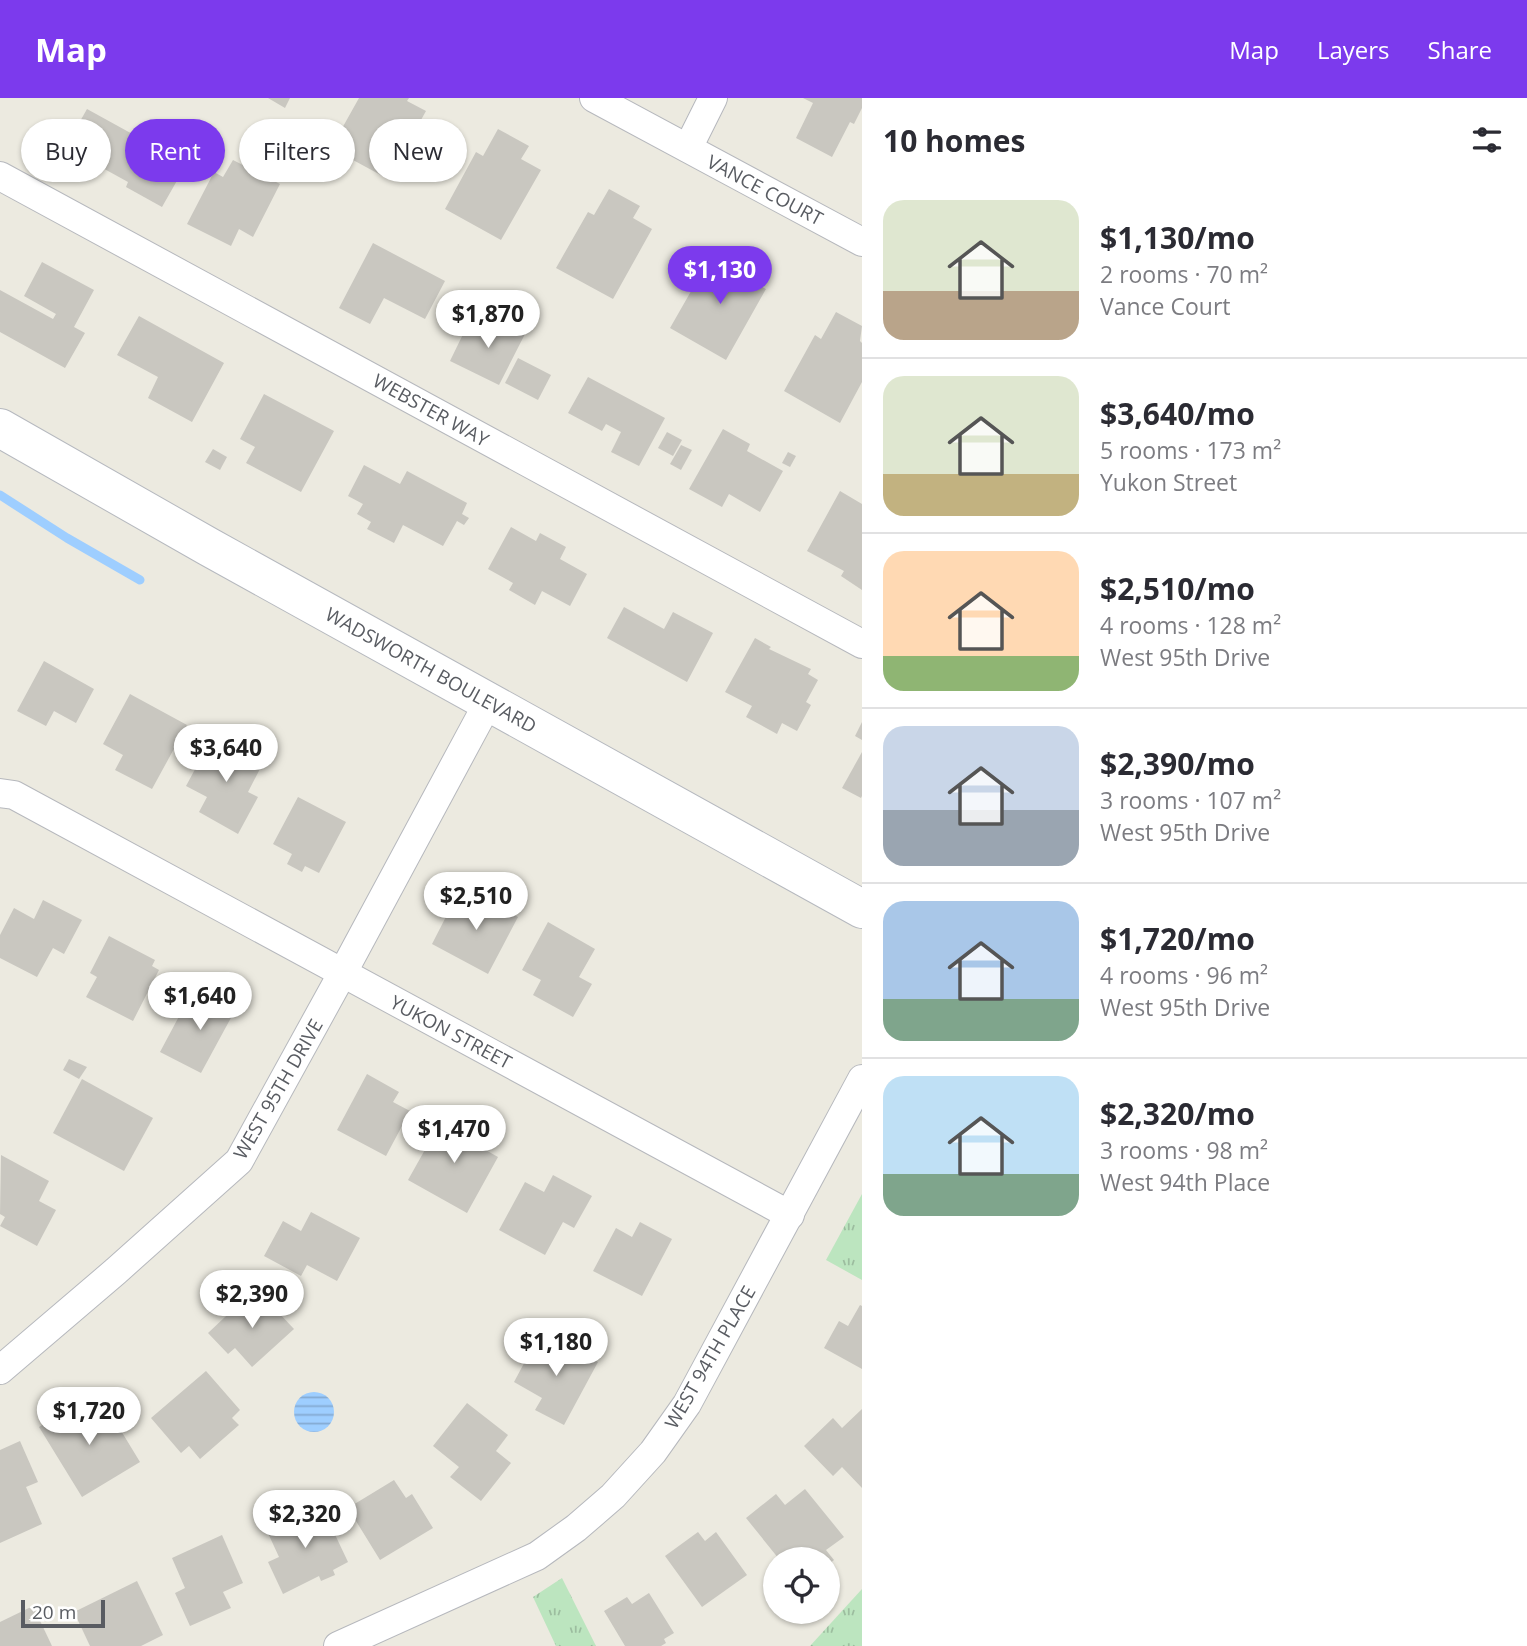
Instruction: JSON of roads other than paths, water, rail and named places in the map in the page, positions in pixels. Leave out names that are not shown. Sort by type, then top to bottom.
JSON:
[{"type":"street","name":"VANCE COURT","points":[[594,98],[862,242]]},
{"type":"street","points":[[688,148],[713,98]]},
{"type":"street","name":"WEBSTER WAY","points":[[0,176],[862,644]]},
{"type":"street","name":"WADSWORTH BOULEVARD","points":[[0,428],[639,787],[862,909]]},
{"type":"street","name":"WEST 95TH DRIVE","points":[[0,1370],[239,1161],[489,701]]},
{"type":"street","name":"YUKON STREET","points":[[0,793],[14,795],[790,1215]]},
{"type":"street","name":"WEST 94TH PLACE","points":[[338,1646],[537,1556],[576,1528],[613,1496],[653,1452],[687,1404],[862,1079]]},
{"type":"water","points":[[314,1392],[328,1398],[334,1412],[328,1426],[314,1432],[300,1426],[294,1412],[300,1398]]},
{"type":"waterway","points":[[0,495],[140,580]]}]
